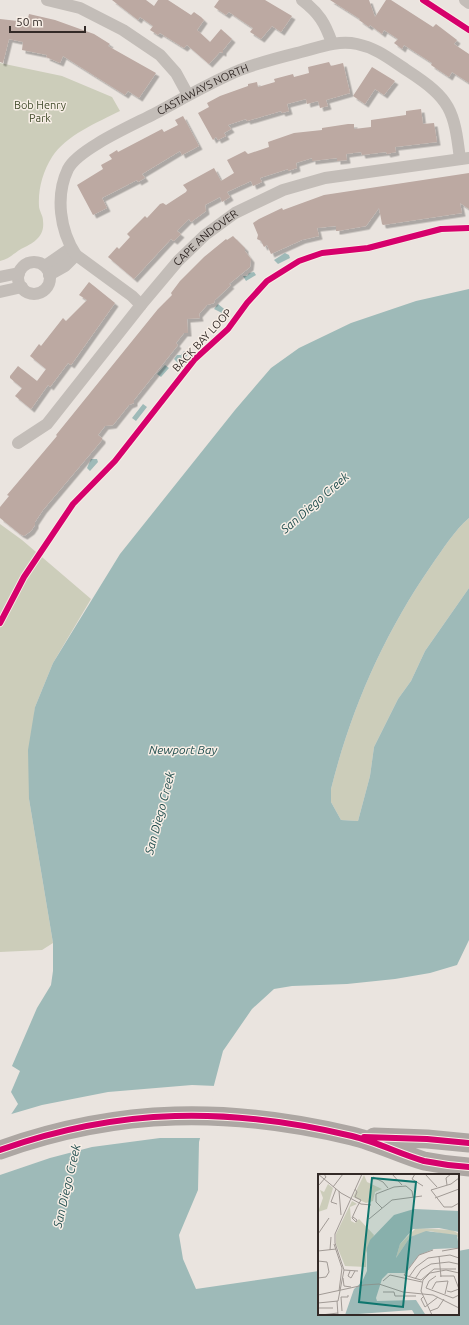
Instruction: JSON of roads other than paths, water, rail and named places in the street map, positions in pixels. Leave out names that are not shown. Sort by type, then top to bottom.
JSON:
[{"type":"highway","points":[[0,1150],[65,1130],[137,1118],[229,1116],[300,1125],[354,1137],[424,1161],[469,1167]]},
{"type":"highway","points":[[354,1137],[427,1139],[469,1143]]},
{"type":"street","points":[[47,0],[80,8],[160,55],[176,73],[188,95]]},
{"type":"street","points":[[302,0],[315,10],[322,19],[332,43]]},
{"type":"street","points":[[465,0],[469,3]]},
{"type":"street","name":"CASTAWAYS NORTH","points":[[74,252],[66,235],[62,218],[60,192],[69,168],[82,154],[188,95],[240,70],[332,43],[356,44],[374,49],[425,82],[443,98],[451,111],[464,158]]},
{"type":"street","name":"CAPE ANDOVER","points":[[18,443],[47,424],[140,305],[178,261],[205,235],[236,213],[264,198],[295,186],[325,178],[464,158]]},
{"type":"street","points":[[47,271],[65,266],[74,252],[132,296],[140,305]]},
{"type":"street","points":[[30,262],[40,263],[47,271],[48,285],[40,292],[30,293],[19,283],[19,273],[25,265],[30,262]]},
{"type":"street","points":[[0,277],[19,273]]},
{"type":"street","points":[[0,292],[22,287]]},
{"type":"water","points":[[285,253],[289,255],[290,258],[278,264],[274,260]]},
{"type":"water","points":[[254,272],[256,275],[246,281],[243,276],[247,276],[249,273]]},
{"type":"water","name":"Newport Bay","points":[[469,289],[469,518],[454,534],[431,566],[398,618],[384,645],[348,730],[331,789],[331,802],[341,820],[358,821],[370,776],[374,747],[398,699],[411,681],[425,651],[469,588],[469,940],[457,965],[430,973],[395,979],[347,984],[292,986],[274,989],[252,1009],[223,1051],[199,1142],[198,1190],[179,1235],[183,1259],[196,1289],[318,1271],[318,1315],[459,1315],[459,1251],[469,1249],[469,1325],[0,1325],[0,1131],[18,1104],[11,1092],[20,1071],[12,1066],[37,1008],[51,985],[53,971],[53,943],[29,799],[28,750],[35,707],[53,663],[120,554],[235,410],[271,368],[299,348],[351,323],[416,301]]},
{"type":"water","points":[[218,304],[228,312],[223,318],[220,315],[222,313],[214,309]]},
{"type":"water","points":[[184,351],[188,354],[180,365],[174,359],[177,355],[181,355]]},
{"type":"water","points":[[165,365],[169,368],[161,377],[157,374]]},
{"type":"water","points":[[143,404],[147,407],[136,421],[132,418]]},
{"type":"water","points":[[91,459],[97,459],[98,462],[90,471],[87,468]]},
{"type":"park label","name":"Bob Henry Park","points":[[40,111]]},
{"type":"water label","name":"San Diego Creek","points":[[315,503]]},
{"type":"water label","name":"San Diego Creek","points":[[160,813]]},
{"type":"water label","name":"San Diego Creek","points":[[67,1186]]}]
